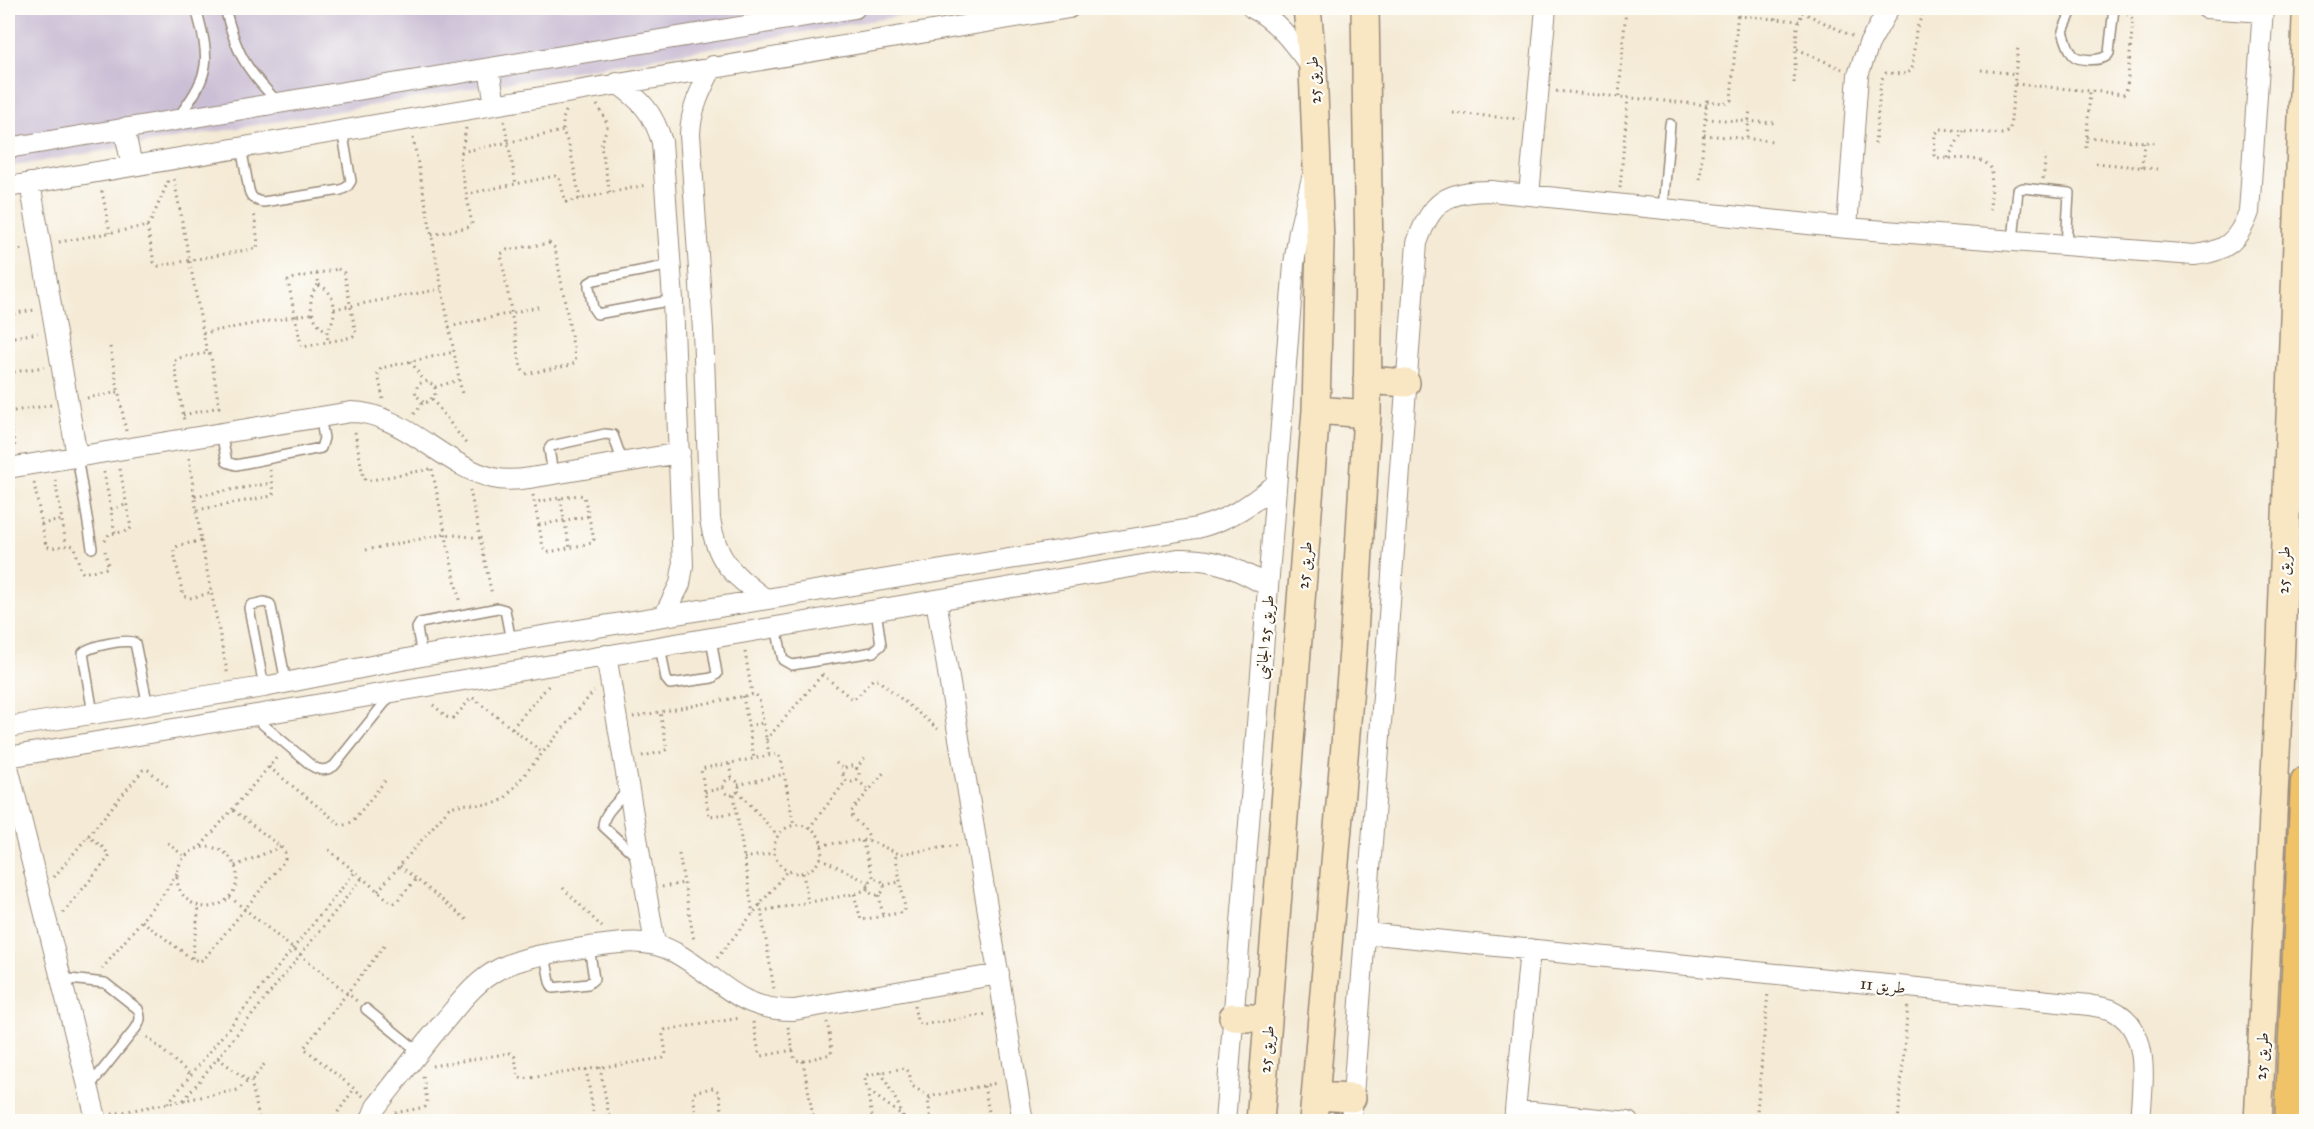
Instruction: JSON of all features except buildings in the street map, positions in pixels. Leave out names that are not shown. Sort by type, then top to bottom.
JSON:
[{"type":"main road","points":[[2290,1122],[2307,781]]},
{"type":"street","points":[[8,148],[855,8]]},
{"type":"street","points":[[8,187],[617,82],[1069,8]]},
{"type":"street","points":[[1252,8],[1260,11],[1285,34],[1313,69]]},
{"type":"street","name":"طريق 25","points":[[1260,1122],[1316,410],[1320,325],[1318,155],[1307,8]]},
{"type":"street","points":[[1365,8],[1369,255],[1367,414],[1353,651],[1314,1109],[1352,1110],[1417,243],[1425,219],[1442,201],[1466,191],[1529,195],[1847,228],[2194,255],[2213,253],[2230,244],[2242,230],[2249,212],[2263,10],[2206,8]]},
{"type":"street","points":[[1529,195],[1546,8]]},
{"type":"street","points":[[1847,228],[1858,75],[1869,44],[1889,8]]},
{"type":"street","name":"طريق 25","points":[[2258,1122],[2307,19]]},
{"type":"street","points":[[713,66],[696,99],[691,117],[690,134],[703,330],[710,519],[713,542],[723,562],[738,578],[765,599]]},
{"type":"street","points":[[489,69],[498,103]]},
{"type":"street","points":[[617,82],[647,108],[657,124],[662,142],[673,300],[683,566],[680,584],[664,616]]},
{"type":"street","points":[[124,128],[132,166]]},
{"type":"street","name":"طريق 25 الجانبى","points":[[1225,1122],[1296,248],[1318,155]]},
{"type":"street","points":[[30,183],[76,456]]},
{"type":"street","points":[[1367,380],[1406,383]]},
{"type":"street","points":[[1316,410],[1367,414]]},
{"type":"street","points":[[13,467],[351,412],[370,413],[388,421],[465,467],[492,478],[530,478],[680,453]]},
{"type":"street","points":[[8,727],[264,687],[422,656],[1197,528],[1223,520],[1247,508],[1276,483]]},
{"type":"street","points":[[8,757],[568,662],[607,664],[660,646],[1178,559],[1199,558],[1221,562],[1268,586]]},
{"type":"street","points":[[936,600],[1023,1122]]},
{"type":"street","points":[[607,664],[655,944]]},
{"type":"street","points":[[8,767],[96,1119]]},
{"type":"street","name":"طريق 11","points":[[1365,933],[2089,1005],[2112,1010],[2131,1025],[2141,1046],[2143,1072],[2140,1122]]},
{"type":"street","points":[[373,1115],[419,1052],[479,982],[499,969],[521,960],[618,943],[655,944],[674,951],[743,1001],[760,1007],[781,1010],[823,1005],[999,974]]},
{"type":"street","points":[[1530,950],[1514,1116],[1628,1122]]},
{"type":"street","points":[[1233,1017],[1268,1019]]},
{"type":"lane","points":[[177,119],[201,84],[207,64],[206,44],[196,8]]},
{"type":"lane","points":[[225,8],[238,53],[259,83],[278,102]]},
{"type":"lane","points":[[2073,8],[2063,31],[2073,55],[2103,60],[2109,53],[2114,8]]},
{"type":"lane","points":[[1663,209],[1670,124]]},
{"type":"lane","points":[[241,147],[249,190],[251,197],[256,201],[263,202],[330,192],[347,187],[351,181],[342,130]]},
{"type":"lane","points":[[2013,241],[2020,188],[2069,193],[2066,245]]},
{"type":"lane","points":[[670,265],[594,280],[589,287],[593,308],[597,314],[673,300]]},
{"type":"lane","points":[[220,433],[225,457],[231,465],[268,460],[321,448],[324,438],[320,417]]},
{"type":"lane","points":[[553,474],[549,449],[551,446],[605,434],[613,435],[623,463]]},
{"type":"lane","points":[[76,456],[92,548]]},
{"type":"lane","points":[[264,687],[249,608],[251,605],[264,602],[270,604],[271,607],[286,682]]},
{"type":"lane","points":[[422,656],[417,628],[420,623],[495,608],[505,610],[511,641]]},
{"type":"lane","points":[[776,627],[781,655],[787,664],[837,658],[878,649],[881,639],[876,610]]},
{"type":"lane","points":[[660,646],[669,684],[712,678],[717,674],[711,638]]},
{"type":"lane","points":[[93,714],[83,653],[89,648],[128,641],[135,644],[148,706]]},
{"type":"lane","points":[[253,716],[312,766],[319,770],[327,770],[334,766],[403,690]]},
{"type":"lane","points":[[628,789],[603,820],[603,826],[640,859]]},
{"type":"lane","points":[[545,955],[550,982],[554,988],[588,984],[594,980],[589,947]]},
{"type":"lane","points":[[61,978],[105,983],[138,1009],[141,1016],[136,1028],[88,1088]]},
{"type":"lane","points":[[366,1009],[419,1052]]},
{"type":"path","points":[[1619,96],[1626,8]]},
{"type":"path","points":[[1539,89],[1724,103],[1731,100],[1738,8]]},
{"type":"path","points":[[1776,19],[1779,8]]},
{"type":"path","points":[[1875,144],[1881,80],[1886,73],[1906,74],[1912,70],[1916,30],[1925,8]]},
{"type":"path","points":[[1794,83],[1798,21],[1803,10],[1869,44]]},
{"type":"path","points":[[1738,16],[1798,21]]},
{"type":"path","points":[[1990,210],[1992,170],[1990,166],[1983,161],[1938,158],[1934,155],[1936,132],[1941,129],[2001,134],[2008,132],[2018,46]]},
{"type":"path","points":[[1797,49],[1858,75]]},
{"type":"path","points":[[1981,70],[2016,74]]},
{"type":"path","points":[[580,199],[570,148],[562,131],[563,119],[578,89],[599,107],[606,120],[607,127],[601,146],[610,193]]},
{"type":"path","points":[[2086,148],[2090,91]]},
{"type":"path","points":[[1618,204],[1628,97]]},
{"type":"path","points":[[1700,180],[1707,101]]},
{"type":"path","points":[[498,103],[516,184]]},
{"type":"path","points":[[432,235],[470,226],[461,169],[461,152],[471,108]]},
{"type":"path","points":[[1747,138],[1750,108]]},
{"type":"path","points":[[1453,113],[1536,120]]},
{"type":"path","points":[[409,118],[462,394]]},
{"type":"path","points":[[1705,119],[1776,123]]},
{"type":"path","points":[[461,152],[562,131]]},
{"type":"path","points":[[1948,159],[1963,131]]},
{"type":"path","points":[[1704,135],[1774,141]]},
{"type":"path","points":[[2087,136],[2157,143]]},
{"type":"path","points":[[2142,167],[2145,142]]},
{"type":"path","points":[[2042,190],[2046,155]]},
{"type":"path","points":[[2096,163],[2157,169]]},
{"type":"path","points":[[98,171],[110,233]]},
{"type":"path","points":[[41,246],[147,226],[172,172],[207,353],[211,357],[219,407],[183,415]]},
{"type":"path","points":[[466,194],[557,176],[564,200],[580,199],[664,181]]},
{"type":"path","points":[[147,226],[154,264],[159,266],[256,248],[258,243],[254,217],[256,201]]},
{"type":"path","points":[[552,243],[555,248],[576,362],[574,365],[522,372],[511,313],[501,254],[507,250],[552,243]]},
{"type":"path","points":[[343,270],[350,306],[354,336],[301,345],[288,281],[317,273],[343,270]]},
{"type":"path","points":[[317,273],[319,285],[312,294],[313,313],[317,324],[327,331]]},
{"type":"path","points":[[319,285],[329,291],[334,309],[334,321],[327,331],[328,342]]},
{"type":"path","points":[[334,309],[442,289]]},
{"type":"path","points":[[8,314],[51,307]]},
{"type":"path","points":[[449,327],[538,307]]},
{"type":"path","points":[[203,333],[313,313]]},
{"type":"path","points":[[8,338],[55,330]]},
{"type":"path","points":[[110,347],[129,448]]},
{"type":"path","points":[[388,421],[379,371],[384,366],[454,352]]},
{"type":"path","points":[[207,353],[178,358],[174,361],[201,541],[231,692]]},
{"type":"path","points":[[411,361],[423,381]]},
{"type":"path","points":[[8,373],[61,364]]},
{"type":"path","points":[[435,387],[459,380]]},
{"type":"path","points":[[423,381],[428,381],[435,387],[435,395],[432,399],[423,402],[415,394],[418,384],[423,381]]},
{"type":"path","points":[[13,467],[8,410],[118,392]]},
{"type":"path","points":[[432,399],[492,478]]},
{"type":"path","points":[[351,412],[363,476],[366,481],[432,469]]},
{"type":"path","points":[[427,444],[462,615]]},
{"type":"path","points":[[100,453],[116,533]]},
{"type":"path","points":[[51,460],[66,545]]},
{"type":"path","points":[[197,510],[270,497],[274,494],[268,460]]},
{"type":"path","points":[[465,467],[495,608]]},
{"type":"path","points":[[530,478],[543,546],[546,551],[592,543],[594,539],[584,496],[535,502]]},
{"type":"path","points":[[195,496],[272,483]]},
{"type":"path","points":[[560,498],[570,548]]},
{"type":"path","points":[[111,509],[127,505]]},
{"type":"path","points":[[539,525],[589,516]]},
{"type":"path","points":[[41,524],[62,520]]},
{"type":"path","points":[[366,550],[445,534],[480,538]]},
{"type":"path","points":[[201,541],[179,545],[174,549],[183,596],[190,598],[212,593]]},
{"type":"path","points":[[741,633],[752,694]]},
{"type":"path","points":[[766,740],[837,658]]},
{"type":"path","points":[[512,728],[568,662]]},
{"type":"path","points":[[378,891],[448,808],[463,804],[489,805],[501,801],[543,753],[607,664]]},
{"type":"path","points":[[822,674],[852,699],[857,697],[873,679],[878,680],[961,747]]},
{"type":"path","points":[[453,682],[543,753]]},
{"type":"path","points":[[403,690],[450,718],[456,716],[472,697]]},
{"type":"path","points":[[617,720],[752,694],[758,695],[769,754]]},
{"type":"path","points":[[743,696],[754,758]]},
{"type":"path","points":[[623,759],[665,751],[667,746],[660,712]]},
{"type":"path","points":[[748,726],[763,723]]},
{"type":"path","points":[[200,848],[287,746]]},
{"type":"path","points":[[737,813],[709,816],[701,770],[775,753],[781,755],[794,825]]},
{"type":"path","points":[[856,769],[867,755]]},
{"type":"path","points":[[729,763],[732,780],[738,785]]},
{"type":"path","points":[[836,763],[845,769],[852,767],[856,769]]},
{"type":"path","points":[[269,767],[342,826],[352,822],[385,781]]},
{"type":"path","points":[[40,895],[145,769],[171,789]]},
{"type":"path","points":[[845,769],[843,773],[846,781]]},
{"type":"path","points":[[856,769],[858,776],[856,780]]},
{"type":"path","points":[[869,841],[866,830],[850,815],[886,770]]},
{"type":"path","points":[[738,785],[784,774]]},
{"type":"path","points":[[723,788],[724,783],[732,780]]},
{"type":"path","points":[[846,781],[856,780]]},
{"type":"path","points":[[856,780],[869,790]]},
{"type":"path","points":[[809,828],[846,781]]},
{"type":"path","points":[[738,785],[738,791],[778,836]]},
{"type":"path","points":[[705,792],[723,788]]},
{"type":"path","points":[[723,788],[729,795],[734,795]]},
{"type":"path","points":[[734,795],[738,791]]},
{"type":"path","points":[[734,795],[753,914]]},
{"type":"path","points":[[142,921],[196,961],[204,959],[245,909],[285,860],[285,853],[281,847],[233,810]]},
{"type":"path","points":[[794,825],[809,828],[815,832],[821,845],[820,858],[816,865],[803,873],[788,871],[777,860],[774,853],[778,836],[785,829],[794,825]]},
{"type":"path","points":[[49,930],[109,857],[105,849],[88,836]]},
{"type":"path","points":[[821,845],[862,840],[903,854],[976,842]]},
{"type":"path","points":[[862,840],[874,879]]},
{"type":"path","points":[[168,843],[184,856]]},
{"type":"path","points":[[93,980],[170,886],[177,871],[184,856],[200,848],[210,847],[220,850],[229,856],[235,866],[237,882],[230,897],[216,906],[199,906],[189,901],[181,893],[177,882],[177,871]]},
{"type":"path","points":[[235,866],[281,847]]},
{"type":"path","points":[[329,850],[394,903],[416,879]]},
{"type":"path","points":[[744,858],[774,853]]},
{"type":"path","points":[[854,894],[860,919],[883,917],[902,913],[905,910],[895,853]]},
{"type":"path","points":[[679,854],[702,971]]},
{"type":"path","points":[[820,858],[869,883]]},
{"type":"path","points":[[400,866],[466,920]]},
{"type":"path","points":[[702,971],[788,871]]},
{"type":"path","points":[[168,1103],[355,872]]},
{"type":"path","points":[[803,873],[808,902]]},
{"type":"path","points":[[184,1100],[362,878]]},
{"type":"path","points":[[868,889],[869,883],[874,879]]},
{"type":"path","points":[[874,879],[882,881],[884,885]]},
{"type":"path","points":[[884,885],[900,882]]},
{"type":"path","points":[[883,917],[879,895],[884,885]]},
{"type":"path","points":[[563,888],[618,943]]},
{"type":"path","points":[[761,911],[854,894],[868,889]]},
{"type":"path","points":[[868,889],[874,895],[879,895]]},
{"type":"path","points":[[230,897],[366,1009]]},
{"type":"path","points":[[760,904],[781,1010],[795,1060],[802,1061],[829,1056],[832,1052],[823,1005]]},
{"type":"path","points":[[192,959],[199,906]]},
{"type":"path","points":[[386,945],[304,1048],[354,1089],[373,1115],[422,1108],[427,1104],[422,1068],[507,1053],[515,1058],[520,1079],[665,1056],[663,1035],[665,1030],[752,1017],[760,1054],[765,1056],[793,1050]]},
{"type":"path","points":[[1756,1122],[1770,974]]},
{"type":"path","points":[[1898,1122],[1909,987]]},
{"type":"path","points":[[911,989],[917,1020],[921,1025],[1005,1011]]},
{"type":"path","points":[[136,1028],[192,1075]]},
{"type":"path","points":[[218,1058],[249,1081],[260,1122]]},
{"type":"path","points":[[802,1061],[814,1122]]},
{"type":"path","points":[[96,1119],[237,1090],[249,1081],[266,1062]]},
{"type":"path","points":[[600,1067],[610,1122]]},
{"type":"path","points":[[873,1122],[865,1079],[867,1075],[905,1068],[909,1072],[912,1086],[930,1097],[1017,1080]]},
{"type":"path","points":[[586,1069],[596,1122]]},
{"type":"path","points":[[881,1072],[904,1122]]},
{"type":"path","points":[[984,1086],[991,1122]]},
{"type":"path","points":[[331,1122],[354,1089]]},
{"type":"path","points":[[697,1122],[692,1097],[694,1092],[716,1089],[719,1092],[724,1122]]},
{"type":"path","points":[[867,1090],[911,1122]]},
{"type":"path","points":[[930,1097],[928,1103],[931,1122]]},
{"type":"path","points":[[397,1113],[398,1122]]},
{"type":"path","points":[[664,1122],[696,1116]]},
{"type":"path","points":[[483,1122],[498,1118],[504,1122]]},
{"type":"shaded area","points":[[8,8],[946,8],[8,167]]}]
